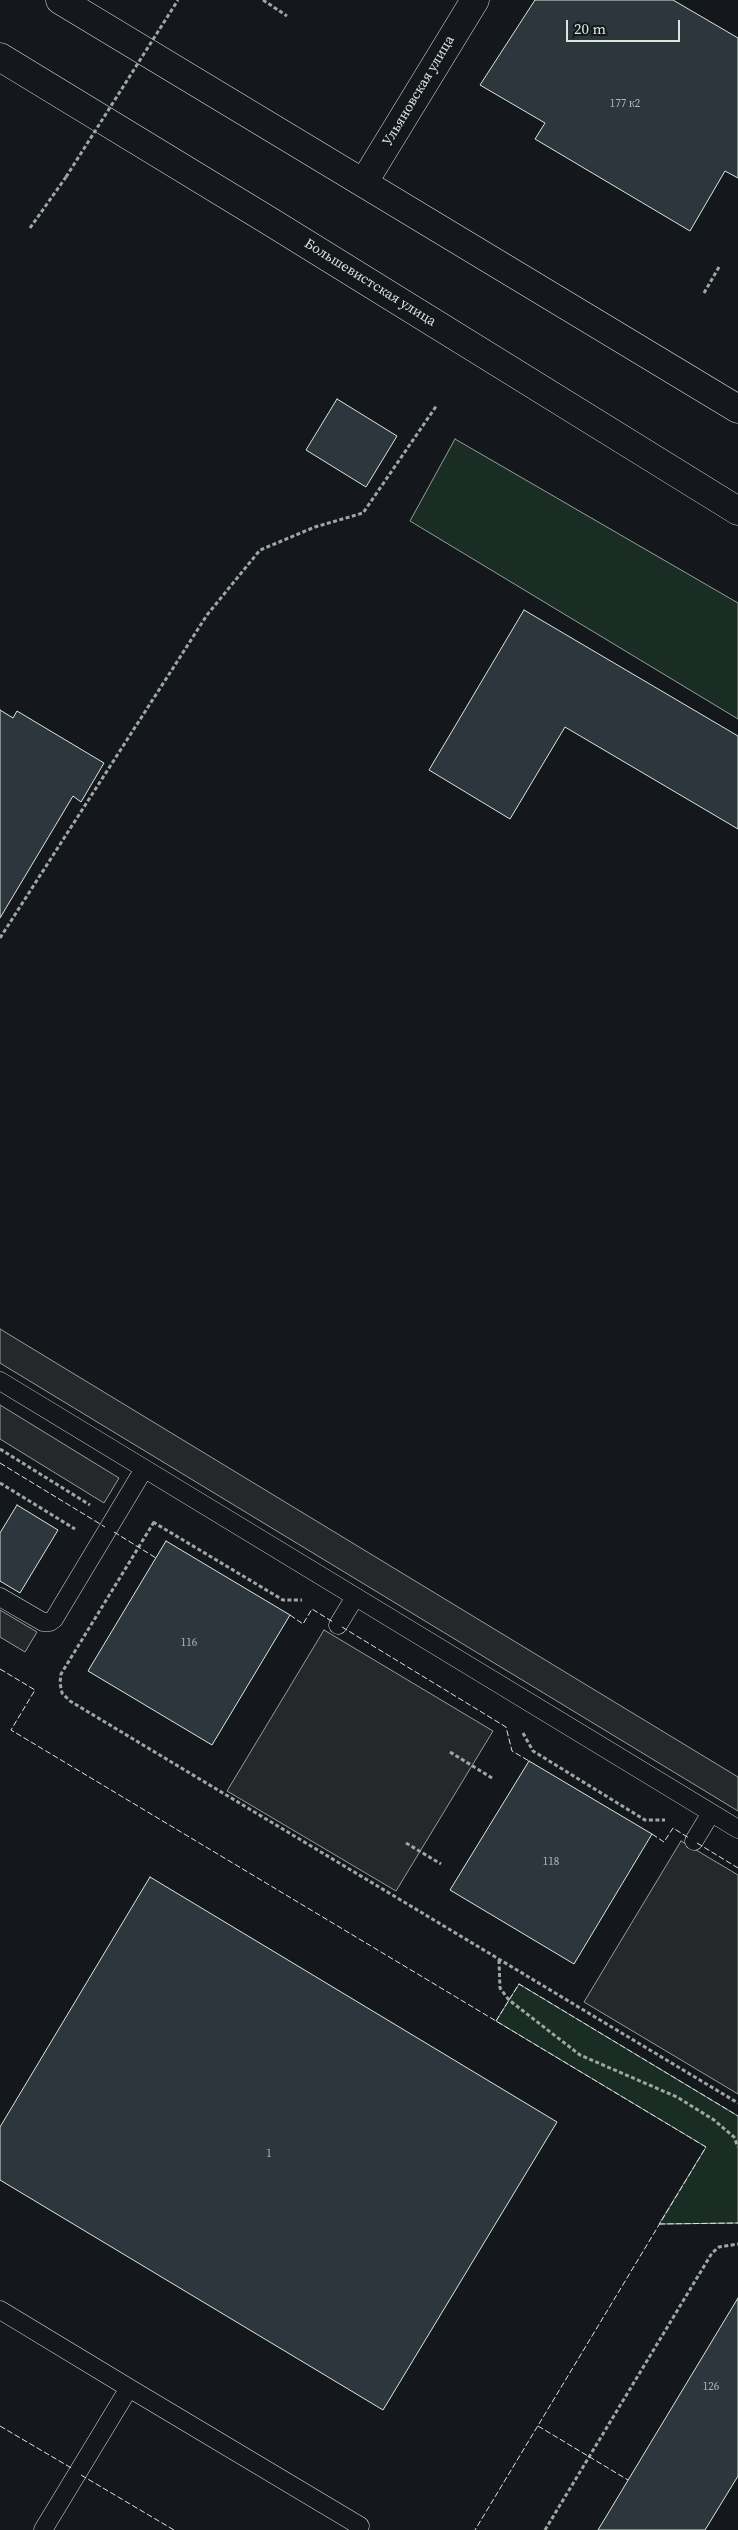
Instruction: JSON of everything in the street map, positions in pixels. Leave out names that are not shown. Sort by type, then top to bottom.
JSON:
[{"type":"main road","points":[[60,0],[738,409]]},
{"type":"main road","name":"Ульяновская улица","points":[[364,182],[474,0]]},
{"type":"main road","name":"Большевистская улица","points":[[0,57],[263,216],[738,511]]},
{"type":"lane","points":[[0,1381],[738,1829]]},
{"type":"lane","points":[[0,1597],[43,1622],[50,1622],[144,1469]]},
{"type":"lane","points":[[338,1625],[355,1597]]},
{"type":"lane","points":[[694,1841],[711,1813]]},
{"type":"lane","points":[[0,2310],[360,2526],[358,2530]]},
{"type":"lane","points":[[43,2530],[130,2388]]},
{"type":"path","points":[[30,228],[66,177],[178,0]]},
{"type":"path","points":[[263,0],[287,16]]},
{"type":"path","points":[[704,293],[719,267]]},
{"type":"path","points":[[0,938],[207,615],[260,550],[315,527],[363,513],[437,405]]},
{"type":"path","points":[[0,1449],[114,1519],[154,1522],[283,1600],[307,1600]]},
{"type":"path","points":[[0,1483],[130,1561]]},
{"type":"path","points":[[154,1522],[61,1674],[62,1693],[70,1701],[738,2103]]},
{"type":"path","points":[[522,1730],[533,1751],[645,1820],[672,1820]]},
{"type":"path","points":[[450,1752],[492,1778]]},
{"type":"path","points":[[406,1843],[441,1864]]},
{"type":"path","points":[[499,1959],[500,1988],[509,2000],[580,2055],[677,2097],[714,2120],[734,2137],[738,2146]]},
{"type":"path","points":[[545,2530],[712,2253],[718,2247],[738,2244]]},
{"type":"green space","points":[[455,439],[738,603],[738,719],[410,521]]},
{"type":"green space","points":[[519,1984],[738,2116],[738,2223],[659,2224],[706,2147],[496,2021]]},
{"type":"shaded area","points":[[0,1329],[738,1777],[738,1811],[0,1363]]},
{"type":"shaded area","points":[[0,1405],[119,1478],[104,1503],[0,1439]]},
{"type":"shaded area","points":[[0,1610],[37,1632],[25,1652],[0,1637]]},
{"type":"shaded area","points":[[324,1630],[493,1731],[396,1891],[227,1791]]},
{"type":"shaded area","points":[[681,1841],[738,1875],[738,2094],[584,2002]]},
{"type":"building","points":[[535,0],[673,0],[738,38],[738,178],[725,171],[690,231],[535,139],[545,123],[480,85]]},
{"type":"building","points":[[337,399],[397,436],[366,487],[306,450]]},
{"type":"building","points":[[524,610],[738,736],[738,829],[565,727],[510,819],[429,770]]},
{"type":"building","points":[[0,710],[13,718],[17,711],[104,763],[81,802],[73,796],[0,918]]},
{"type":"building","points":[[17,1505],[58,1530],[20,1593],[0,1581],[0,1533]]},
{"type":"building","points":[[166,1541],[290,1615],[212,1745],[88,1671]]},
{"type":"building","points":[[529,1761],[652,1834],[574,1964],[450,1890]]},
{"type":"building","points":[[150,1877],[557,2122],[383,2410],[0,2180],[0,2127]]},
{"type":"building","points":[[738,2298],[738,2476],[705,2530],[598,2530]]},
{"type":"fence","points":[[0,1463],[105,1527]]},
{"type":"fence","points":[[114,1532],[156,1558]]},
{"type":"fence","points":[[290,1615],[303,1624],[312,1609],[333,1622]]},
{"type":"fence","points":[[342,1627],[506,1727],[512,1751],[529,1761]]},
{"type":"fence","points":[[0,1669],[35,1690],[11,1730],[706,2147],[475,2530]]},
{"type":"fence","points":[[652,1834],[664,1842],[673,1828],[689,1838]]},
{"type":"fence","points":[[697,1843],[738,1868]]},
{"type":"fence","points":[[496,2021],[519,1984],[738,2116]]},
{"type":"fence","points":[[659,2224],[738,2223]]},
{"type":"fence","points":[[0,2426],[73,2469]]},
{"type":"fence","points":[[538,2426],[628,2480]]},
{"type":"fence","points":[[81,2475],[174,2530]]}]
